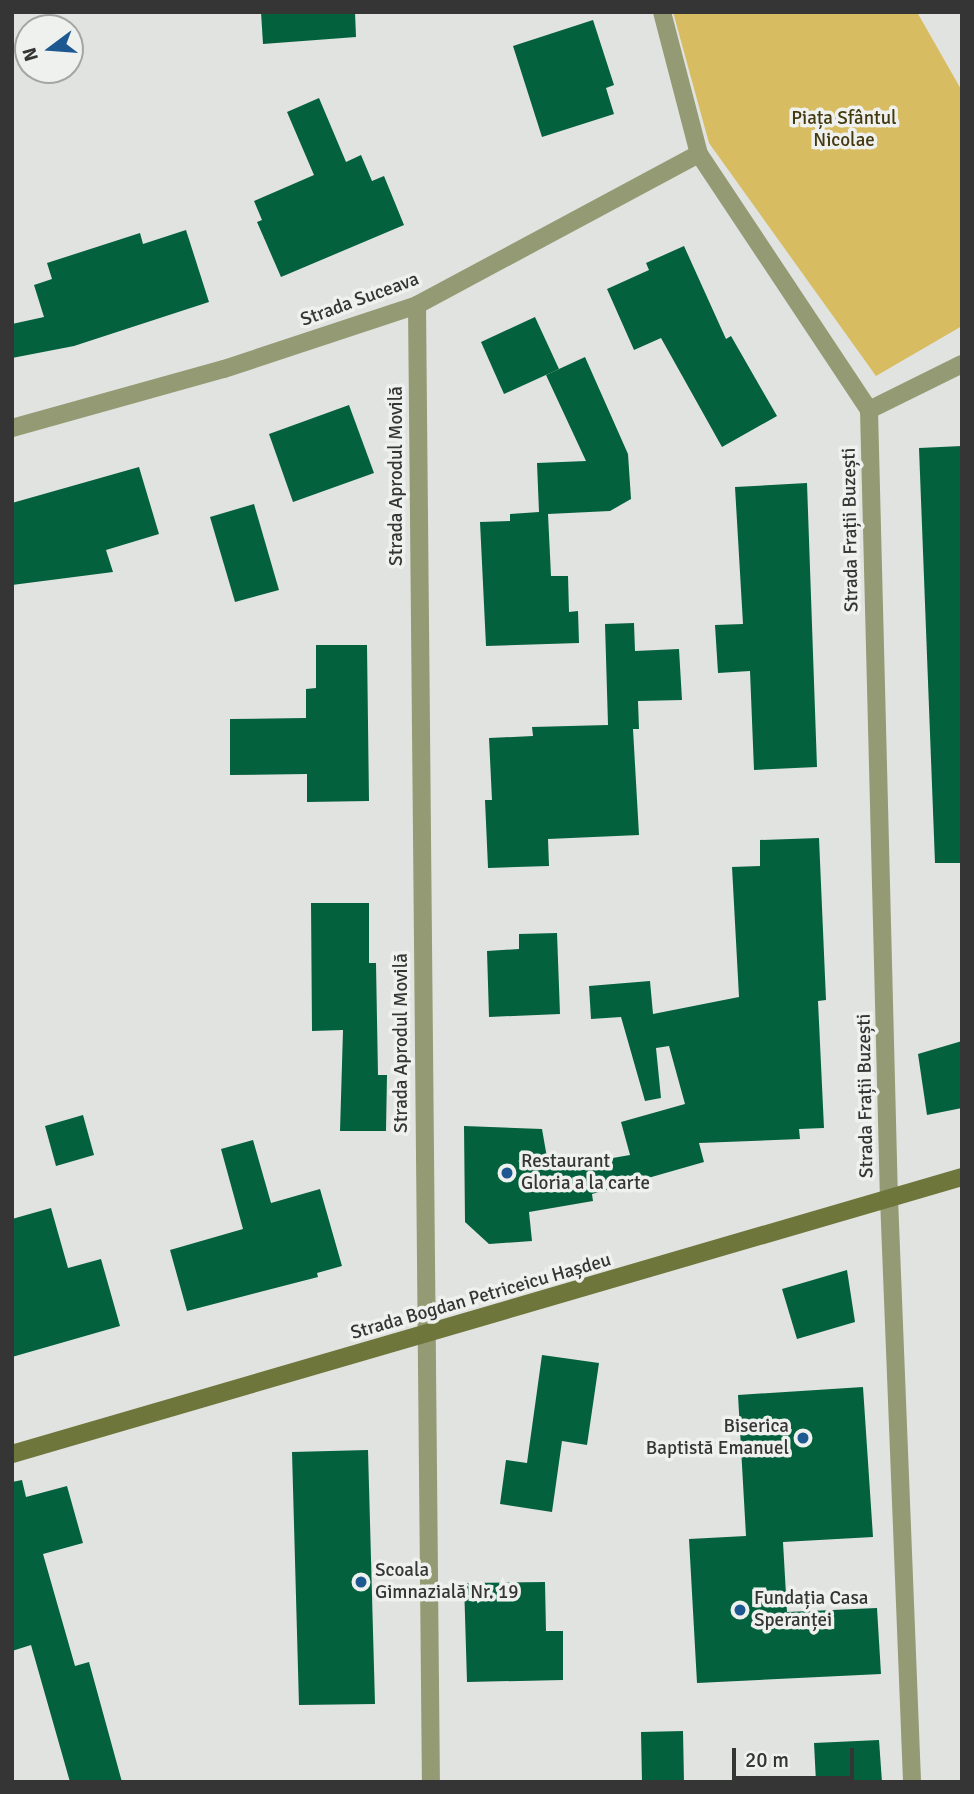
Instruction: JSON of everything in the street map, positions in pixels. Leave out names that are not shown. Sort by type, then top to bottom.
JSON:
[{"type":"street","points":[[662,12],[699,153],[869,410],[962,364]]},
{"type":"street","name":"Strada Suceava","points":[[12,428],[224,369],[417,305],[699,153]]},
{"type":"street","name":"Strada Aprodul Movilă","points":[[417,305],[430,1782]]},
{"type":"street","name":"Strada Frații Buzești","points":[[869,410],[889,1198],[912,1782]]},
{"type":"street","name":"Strada Bogdan Petriceicu Hașdeu","points":[[12,1454],[962,1177]]},
{"type":"green space","name":"Piața Sfântul Nicolae","points":[[673,12],[917,12],[962,91],[962,326],[876,376],[709,143]]},
{"type":"building","points":[[261,12],[355,12],[356,37],[263,44]]},
{"type":"building","points":[[593,20],[614,85],[606,88],[614,114],[542,137],[513,46]]},
{"type":"building","points":[[319,98],[346,162],[361,155],[372,181],[384,176],[404,225],[281,277],[257,222],[262,220],[254,201],[314,175],[287,112]]},
{"type":"building","points":[[186,230],[209,302],[74,346],[12,358],[12,324],[44,317],[34,285],[52,279],[47,263],[140,233],[143,244]]},
{"type":"building","points":[[684,246],[726,339],[731,336],[777,416],[722,447],[661,338],[634,350],[607,289],[649,270],[646,263]]},
{"type":"building","points":[[535,317],[559,369],[504,394],[481,342]]},
{"type":"building","points":[[585,357],[628,454],[631,499],[610,511],[548,514],[551,576],[568,576],[569,612],[578,611],[579,643],[486,646],[480,522],[510,521],[510,514],[539,512],[537,463],[586,461],[546,375]]},
{"type":"building","points":[[349,405],[374,473],[293,502],[269,434]]},
{"type":"building","points":[[962,446],[962,863],[935,863],[919,448]]},
{"type":"building","points":[[139,467],[159,534],[106,550],[113,572],[12,585],[12,503]]},
{"type":"building","points":[[807,483],[817,767],[754,770],[750,671],[718,673],[715,625],[743,624],[735,487]]},
{"type":"building","points":[[254,504],[279,590],[235,602],[210,517]]},
{"type":"building","points":[[634,623],[635,651],[679,649],[682,700],[638,701],[639,729],[633,729],[639,835],[548,839],[549,866],[488,868],[485,800],[492,800],[489,738],[533,736],[532,727],[608,725],[605,624]]},
{"type":"building","points":[[316,645],[367,645],[369,801],[307,802],[307,774],[230,775],[230,719],[306,718],[306,689],[316,688]]},
{"type":"building","points":[[819,838],[826,1000],[818,1001],[824,1128],[799,1129],[800,1139],[699,1143],[704,1162],[592,1194],[593,1201],[529,1212],[532,1241],[489,1244],[465,1222],[464,1126],[542,1129],[549,1169],[630,1155],[621,1122],[685,1104],[669,1046],[656,1048],[661,1098],[645,1101],[621,1017],[591,1019],[589,986],[650,981],[653,1014],[739,997],[732,867],[760,866],[760,840]]},
{"type":"building","points":[[311,903],[369,903],[369,963],[376,963],[378,1075],[387,1075],[386,1131],[340,1131],[343,1030],[312,1031]]},
{"type":"building","points":[[557,933],[560,1014],[489,1017],[487,951],[519,949],[519,934]]},
{"type":"building","points":[[962,1041],[962,1108],[927,1115],[918,1054]]},
{"type":"building","points":[[83,1115],[94,1155],[56,1166],[45,1126]]},
{"type":"building","points":[[253,1140],[271,1203],[320,1189],[342,1266],[317,1273],[318,1277],[187,1311],[170,1250],[243,1229],[221,1149]]},
{"type":"building","points":[[51,1208],[68,1268],[101,1259],[120,1326],[12,1357],[12,1219]]},
{"type":"building","points":[[847,1270],[855,1322],[797,1339],[782,1289]]},
{"type":"building","points":[[542,1355],[599,1363],[587,1445],[562,1441],[552,1512],[500,1504],[506,1460],[527,1463]]},
{"type":"building","points":[[863,1387],[873,1537],[783,1542],[787,1612],[877,1608],[881,1674],[697,1683],[689,1539],[746,1536],[738,1395]]},
{"type":"building","points":[[368,1450],[375,1704],[299,1705],[292,1452]]},
{"type":"building","points":[[22,1480],[26,1497],[67,1486],[83,1543],[43,1554],[75,1666],[89,1662],[122,1782],[70,1782],[31,1645],[12,1651],[12,1482]]},
{"type":"building","points":[[545,1582],[546,1631],[563,1631],[563,1680],[467,1682],[464,1583]]},
{"type":"building","points":[[683,1731],[684,1782],[642,1782],[641,1732]]},
{"type":"building","points":[[879,1740],[882,1782],[816,1782],[814,1743]]},
{"type":"place","name":"Restaurant Gloria a la carte","points":[[507,1173]]},
{"type":"place","name":"Biserica Baptistă Emanuel","points":[[803,1438]]},
{"type":"place","name":"Scoala Gimnazială Nr. 19","points":[[361,1582]]},
{"type":"place","name":"Fundația Casa Speranței","points":[[740,1610]]}]
